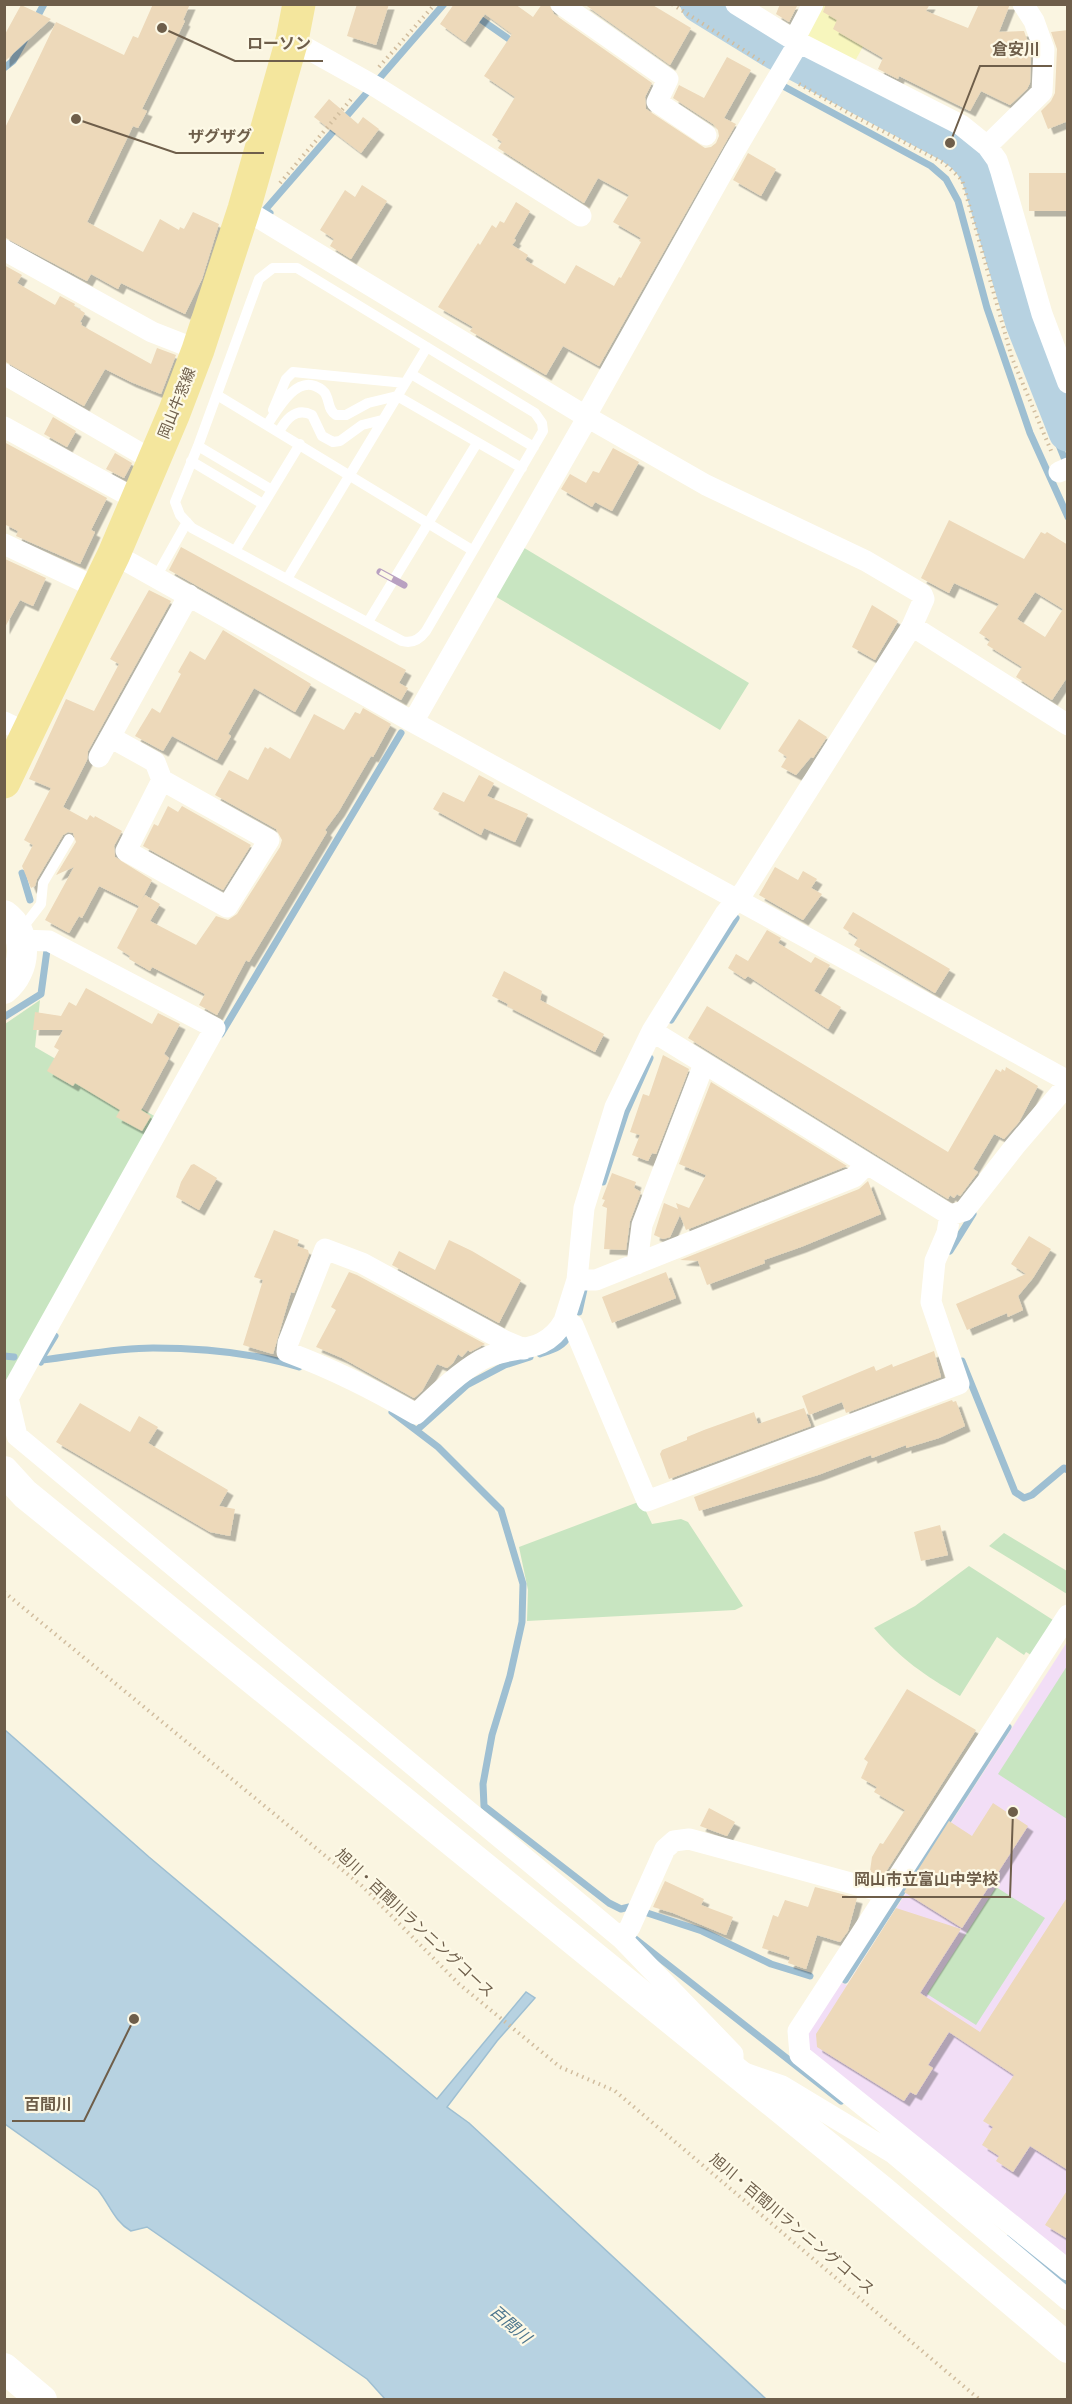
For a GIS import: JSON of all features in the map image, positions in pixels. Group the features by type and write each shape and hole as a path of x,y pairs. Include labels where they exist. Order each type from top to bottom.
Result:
{"main road":[{"name":"岡山牛窓線","path":"4,782 16,728 97,588 114,554 154,461 250,213 299,4"}],"street":[{"path":"561,4 668,79 657,102 706,135"},
{"path":"736,4 796,44 961,125 987,146 1002,172 1042,314 1068,384"},
{"path":"414,722 585,412 781,71 796,44 813,4"},
{"path":"987,146 1042,92 1044,49 1034,21 1025,5"},
{"path":"292,40 371,84 581,216"},
{"path":"250,213 706,485 866,561 922,594 924,599 912,626 744,891 736,899 651,1031 615,1107 585,1208 583,1280 557,1332 548,1341 524,1349 483,1359 448,1384 416,1414 367,1385 287,1352 288,1343 325,1249 362,1263 505,1341 524,1349"},
{"path":"4,250 152,332 198,350"},
{"path":"4,374 154,461"},
{"path":"4,427 137,500"},
{"path":"4,544 97,588"},
{"path":"114,554 1068,1083 964,1211 950,1215 651,1031"},
{"path":"99,756 189,595"},
{"path":"912,626 1068,725"},
{"path":"110,737 155,762 162,780 269,840 227,907 126,851 162,780"},
{"path":"4,989 20,967 15,929 49,941 215,1028 6,1397 17,1436 622,1939 733,2054 733,2069"},
{"path":"637,1264 642,1225 704,1064"},
{"path":"583,1280 596,1280 854,1177 867,1164"},
{"path":"564,1321 573,1325 647,1500 959,1384 931,1302 936,1261 947,1233 950,1215"},
{"path":"4,1471 10,1480 35,1502 733,2069 1068,2348"},
{"path":"1068,1615 798,2031 800,2055 1068,2301"},
{"path":"622,1939 665,1850 674,1841 690,1839 887,1893"},
{"path":"733,2069 782,2086 899,2145 1068,2270"},
{"path":"4,2368 42,2400"}],"lane":[{"path":"273,268 297,268 427,347 535,413 542,423 543,431 421,637 409,643 402,641 192,528 180,515 175,502 259,279 273,268"},
{"path":"286,579 347,475 427,347"},
{"path":"267,425 286,379 293,372 408,379 534,447"},
{"path":"267,425 288,396 305,385 322,389 326,394 330,409 336,415 346,415 368,403 397,396 522,468"},
{"path":"217,395 472,550"},
{"path":"279,432 286,421 296,413 302,412 312,415 322,436 333,442 340,441 362,425 382,420"},
{"path":"368,622 477,443"},
{"path":"235,551 300,444"},
{"path":"198,446 272,490"},
{"path":"191,461 263,504"},
{"path":"156,577 187,522"},
{"path":"15,929 41,904 44,883 69,839"}],"path":[{"path":"250,213 274,191 371,84 435,4"},
{"path":"672,4 854,116 944,163 962,180 1012,358 1064,469"},
{"name":"旭川・百間川ランニングコース","path":"4,1592 362,1886 459,1984 560,2067 615,2091 980,2400"}],"shaded area":[{"path":"521,546 749,683 720,730 493,595"},
{"path":"40,1000 35,1047 156,1117 5,1384 5,1024"},
{"path":"641,1501 652,1524 681,1519 688,1522 743,1606 735,1610 527,1621 528,1590 519,1547"},
{"path":"1004,1533 1067,1571 1067,1594 989,1546"},
{"path":"969,1566 1053,1620 1031,1655 1026,1652 1024,1655 997,1637 960,1696 914,1666 874,1628 915,1606"},
{"path":"1067,1642 1067,2261 809,2050 806,2035 840,1982 847,1985"},
{"path":"1067,1666 1067,1819 998,1774"},
{"path":"996,1887 1045,1918 976,2025 927,1994"}],"sand":[{"path":"818,5 886,5 855,61 801,33"}],"water":[{"path":"5,1730 149,1857 437,2099 526,1992 535,1998 497,2041 447,2107 469,2123 766,2399 385,2399 367,2379 147,2227 131,2231 125,2227 116,2218 98,2190 5,2124"}],"building":[{"path":"153,4 190,4 183,20 185,21 142,109 147,111 138,128 133,126 87,222 143,252 160,219 179,230 180,227 184,229 193,212 219,224 202,279 185,314 121,283 118,289 91,274 87,281 4,237 4,130 56,22 124,55 133,36 138,38"},
{"path":"357,4 389,4 376,45 347,36"},
{"path":"454,4 515,4 533,17 542,4 549,4 554,14 652,83 645,97 646,109 705,148 716,143 719,136 718,130 713,124 673,98 679,85 704,98 727,57 751,70 724,118 736,124 599,366 563,346 546,375 470,331 473,327 438,307 478,243 480,245 492,225 496,228 500,221 504,223 516,202 530,211 512,245 528,255 525,260 565,284 576,265 614,286 641,242 639,241 641,238 613,222 629,195 598,178 584,203 498,148 502,142 492,135 515,97 484,76 512,34 485,14 465,42 440,24"},
{"path":"584,4 651,4 691,28 670,65"},
{"path":"780,4 798,4 789,22 776,14"},
{"path":"826,4 930,4 926,11 968,28 979,4 1010,4 999,32 1024,31 1031,51 1030,83 1027,89 1010,105 981,91 970,111 899,76 898,79 878,69 883,58 833,29 837,20 823,12"},
{"path":"21,5 51,19 4,62 4,36"},
{"path":"1068,30 1068,121 1048,129 1041,111 1055,93 1057,49 1051,32"},
{"path":"329,99 358,124 363,117 379,129 361,153 314,117"},
{"path":"748,153 776,169 761,196 733,180"},
{"path":"1029,173 1068,173 1068,211 1029,211"},
{"path":"362,185 387,201 351,259 330,246 334,239 320,230 345,190 355,197"},
{"path":"4,265 22,275 17,283 55,305 60,296 75,304 74,306 85,313 80,322 81,325 151,364 157,348 176,355 161,394 105,369 84,406 4,361"},
{"path":"53,417 76,431 67,447 44,434"},
{"path":"4,442 107,498 91,530 95,532 80,564 16,536 18,531 4,524"},
{"path":"613,448 639,462 612,511 595,502 592,507 561,489 570,474 586,483 593,471 599,473"},
{"path":"115,453 132,463 124,478 106,469"},
{"path":"949,520 1024,559 1041,532 1045,534 1047,532 1068,545 1068,676 1052,700 1016,677 1022,667 987,645 990,640 979,633 999,604 954,583 949,593 921,578","holes":["1035,592 1063,609 1045,637 1017,619"]},
{"path":"181,547 406,670 399,683 408,688 401,700 169,570"},
{"path":"5,559 46,578 33,606 20,600 4,629"},
{"path":"149,590 171,601 88,751 87,760 63,807 87,820 90,815 94,818 95,816 122,831 114,846 115,857 152,880 141,901 145,895 160,904 150,921 196,945 216,916 228,920 237,914 280,847 282,840 276,829 215,795 229,770 248,780 265,747 268,749 270,747 290,759 314,714 344,730 355,712 360,714 363,708 391,724 373,757 371,756 339,811 325,830 327,832 249,962 246,960 217,1015 199,1005 205,994 152,967 150,971 129,959 130,956 117,948 139,906 99,886 82,918 79,916 69,933 45,920 74,867 56,875 76,842 73,833 68,832 63,835 35,886 31,888 22,866 33,845 24,840 51,788 29,779 66,699 94,711 119,664 110,659"},
{"path":"872,605 898,621 875,660 852,647"},
{"path":"223,630 311,684 295,712 254,688 228,734 231,736 217,760 172,736 163,751 135,736 152,708 160,713 181,674 178,672 190,651 205,660"},
{"path":"799,719 827,737 813,758 811,757 796,775 781,767 787,757 778,751"},
{"path":"479,775 494,783 487,796 528,814 515,842 484,828 481,835 433,809 443,792 464,802"},
{"path":"168,806 178,812 182,806 251,845 223,890 143,846 154,824 158,826"},
{"path":"775,867 798,880 803,871 817,879 811,888 822,894 803,920 759,895"},
{"path":"853,912 950,969 935,993 854,945 858,938 843,928"},
{"path":"767,930 781,938 778,943 811,963 815,957 830,965 814,991 841,1007 828,1029 748,976 745,979 728,968 736,954 748,961"},
{"path":"504,971 542,991 540,1000 604,1034 595,1052 492,996"},
{"path":"86,988 152,1024 158,1013 180,1024 164,1054 169,1058 141,1110 151,1116 142,1131 116,1117 120,1110 75,1083 73,1086 47,1071 59,1050 54,1047 63,1030 33,1030 35,1012 61,1016 69,1002 76,1006"},
{"path":"707,1006 948,1152 996,1069 1001,1072 1002,1069 1005,1071 1006,1067 1038,1086 1019,1122 1004,1139 994,1134 973,1169 978,1172 960,1196 957,1194 954,1198 950,1195 948,1199 688,1038"},
{"path":"663,1055 689,1069 656,1154 652,1153 648,1161 632,1155 640,1135 630,1132 643,1094 649,1096"},
{"path":"711,1082 847,1166 686,1230 680,1215 670,1237 663,1239 654,1235 664,1203 678,1209 676,1203 689,1208 706,1175 679,1164"},
{"path":"194,1164 217,1178 199,1210 176,1197 181,1182 191,1165"},
{"path":"612,1173 636,1182 634,1188 641,1192 630,1221 626,1250 604,1249 607,1208 602,1206 605,1200 602,1199"},
{"path":"868,1181 881,1214 764,1260 765,1263 707,1285 698,1261 680,1260 859,1189"},
{"path":"274,1230 299,1240 297,1246 308,1250 309,1254 294,1293 291,1292 273,1354 243,1345 263,1280 254,1277"},
{"path":"1029,1236 1051,1249 1033,1278 1018,1296 1023,1310 1008,1317 1007,1313 967,1330 956,1304 1026,1274 1011,1264"},
{"path":"449,1240 521,1280 499,1323 392,1265 399,1251 435,1270"},
{"path":"349,1272 485,1344 470,1352 468,1350 462,1357 458,1354 447,1368 437,1364 422,1391 414,1398 342,1358 316,1347 336,1310 331,1307"},
{"path":"666,1272 676,1298 612,1323 602,1297"},
{"path":"934,1351 941,1377 846,1413 842,1402 809,1415 802,1396 874,1366 876,1371 892,1364 893,1367"},
{"path":"952,1400 956,1401 965,1426 939,1438 906,1448 906,1445 872,1458 871,1455 818,1475 699,1511 694,1497"},
{"path":"80,1403 130,1432 139,1416 158,1427 148,1443 228,1490 219,1506 235,1509 230,1536 210,1532 56,1442"},
{"path":"804,1408 811,1426 669,1479 660,1454 662,1450 687,1440 687,1437 754,1412 758,1424"},
{"path":"940,1525 948,1555 921,1561 914,1532"},
{"path":"907,1689 976,1730 882,1878 870,1871 872,1857 905,1810 874,1792 877,1787 861,1778 868,1762 864,1759"},
{"path":"993,1803 1028,1826 962,1928 904,1892 949,1821 972,1836"},
{"path":"709,1808 735,1822 727,1836 700,1826"},
{"path":"665,1881 704,1899 701,1905 733,1917 726,1935 653,1907"},
{"path":"815,1887 857,1898 848,1931 840,1942 817,1935 806,1969 788,1963 790,1957 762,1948 773,1915 778,1917 785,1900 808,1907"},
{"path":"1068,1896 1068,2170 1030,2146 1013,2172 996,2161 999,2156 982,2145 993,2127 983,2121 1014,2075 949,2032 928,2065 933,2068 916,2095 910,2092 904,2101 817,2047 816,2034 896,1908 961,1929 920,1993 980,2032"},
{"path":"1068,2189 1068,2239 1045,2225"}],"waterway":[{"path":"35,21 44,4"},
{"path":"270,213 265,210 444,4"},
{"path":"682,4 803,79 940,149 961,166 975,190 1022,353 1067,465"},
{"path":"700,4 775,50 950,143 974,164 981,177 1025,323 1068,432"},
{"path":"473,14 516,44"},
{"path":"4,68 13,61 24,41"},
{"path":"783,86 931,166 946,179 958,201 987,308 1030,433 1068,517"},
{"path":"221,1034 401,733"},
{"path":"22,873 30,900"},
{"path":"671,1020 736,918"},
{"path":"4,1017 41,994 47,950"},
{"path":"603,1182 626,1112 650,1058"},
{"path":"950,1251 973,1214"},
{"path":"579,1312 585,1285"},
{"path":"540,1354 561,1345 569,1335"},
{"path":"41,1359 55,1336"},
{"path":"41,1362 42,1360 111,1351 171,1348 245,1354 299,1367"},
{"path":"4,1356 14,1357"},
{"path":"417,1430 467,1385 505,1365 530,1357"},
{"path":"962,1361 1015,1492 1024,1498 1032,1495 1064,1468 1068,1470"},
{"path":"392,1412 438,1447 501,1510 523,1584 522,1622 510,1676 492,1735 483,1784 484,1806 609,1903 621,1909 629,1907 702,1931 771,1964 810,1976"},
{"path":"845,1980 1008,1727"},
{"path":"634,1938 841,2101"},
{"path":"1010,2237 1068,2285"}],"railway":[{"path":"380,572 404,585"}],"place":[{"name":"ローソン","path":"162,28"},
{"name":"ザグザグ","path":"76,119"},
{"name":"倉安川","path":"950,143"},
{"name":"岡山市立富山中学校","path":"1013,1812"},
{"name":"百間川","path":"134,2019"}]}
